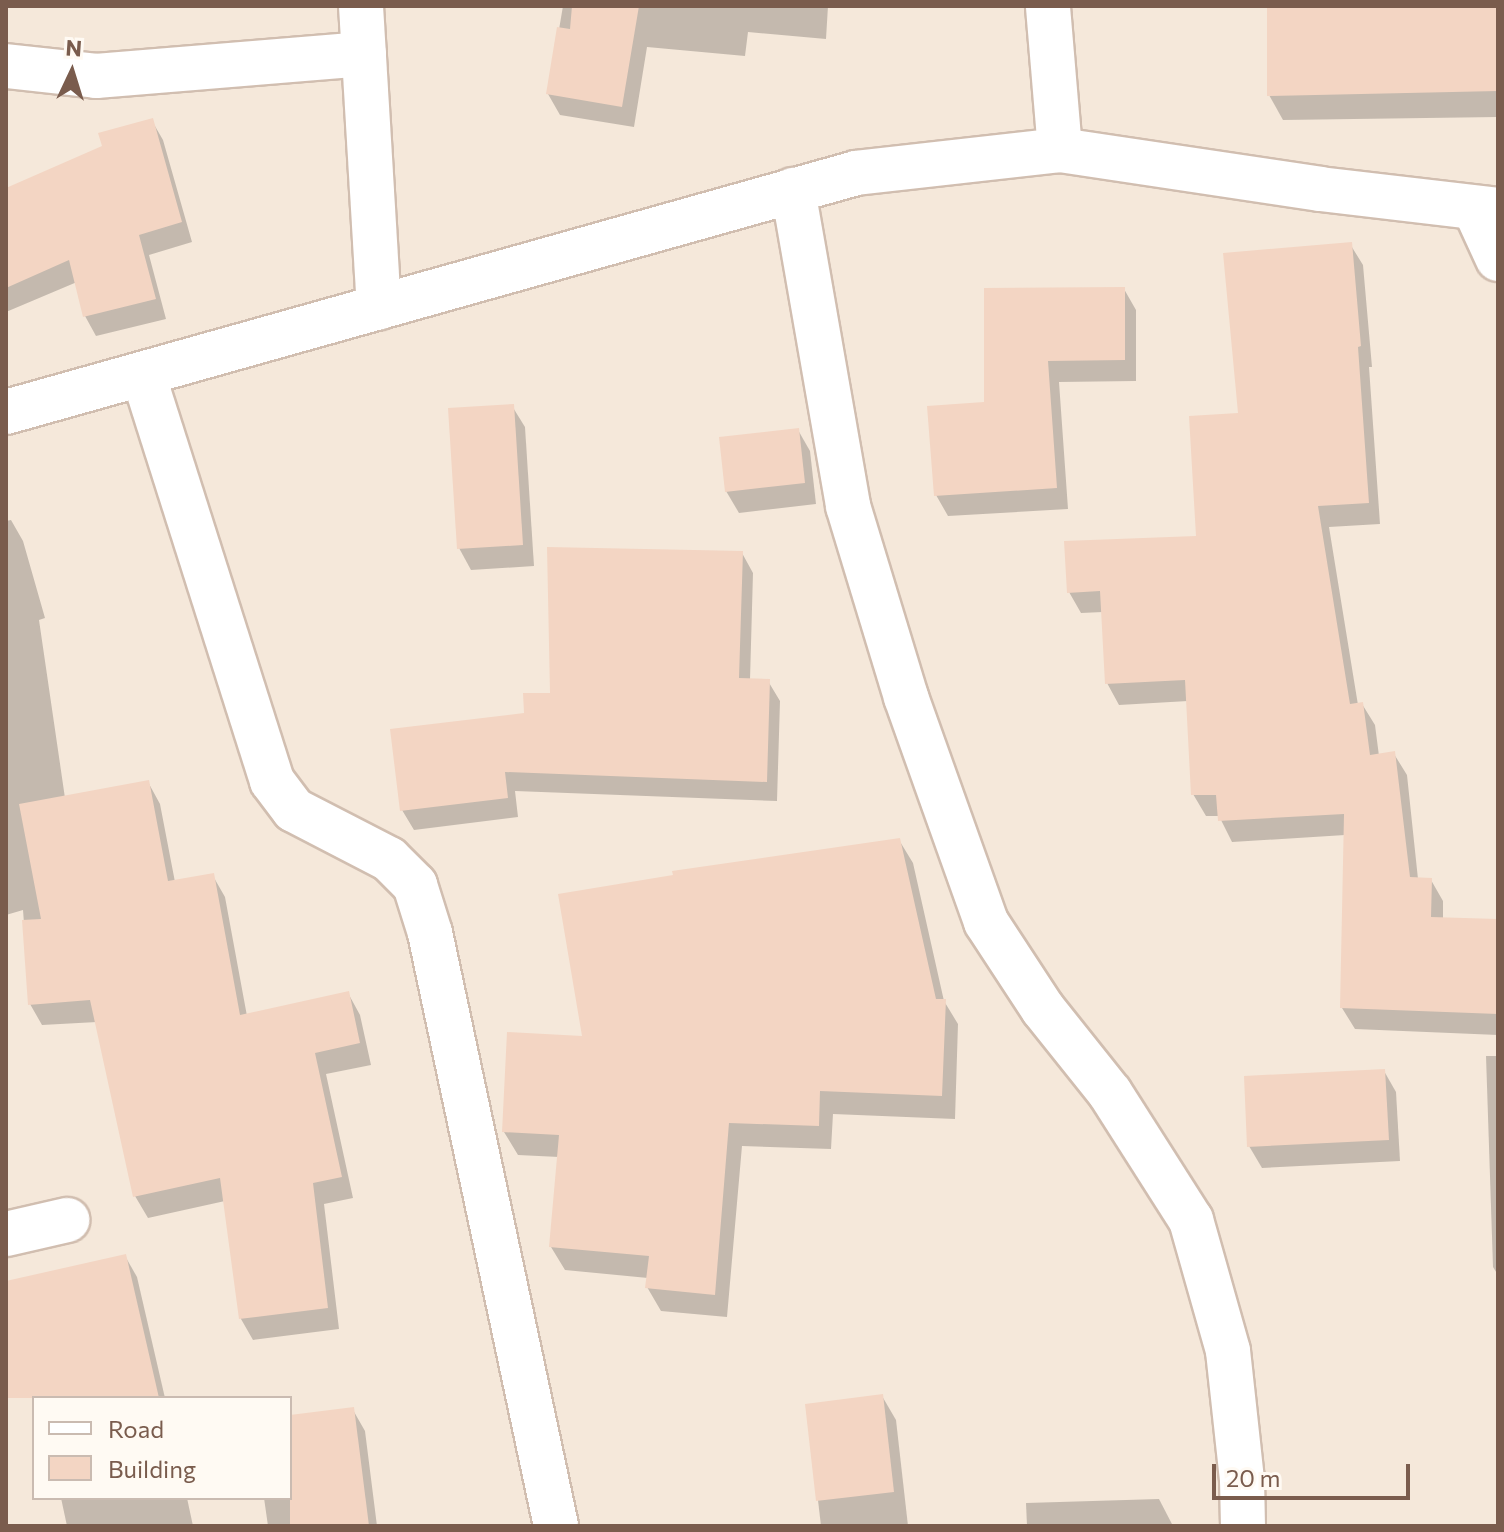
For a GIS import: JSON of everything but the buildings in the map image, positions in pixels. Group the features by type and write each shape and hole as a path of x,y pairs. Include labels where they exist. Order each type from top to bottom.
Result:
{"street":[{"path":"361,6 379,307"},
{"path":"1048,6 1060,150"},
{"path":"6,66 96,76 364,54"},
{"path":"6,412 856,173 1060,150 1487,209 1498,259"},
{"path":"793,190 848,506 906,697 986,922 1043,1009 1110,1093 1191,1220 1228,1351 1242,1479 1243,1526"},
{"path":"143,374 272,781 294,810 389,859 415,885 430,933 556,1526"},
{"path":"6,1234 67,1220"}],"shaded area":[{"path":"6,6 1498,6 1498,1526 6,1526"}]}
